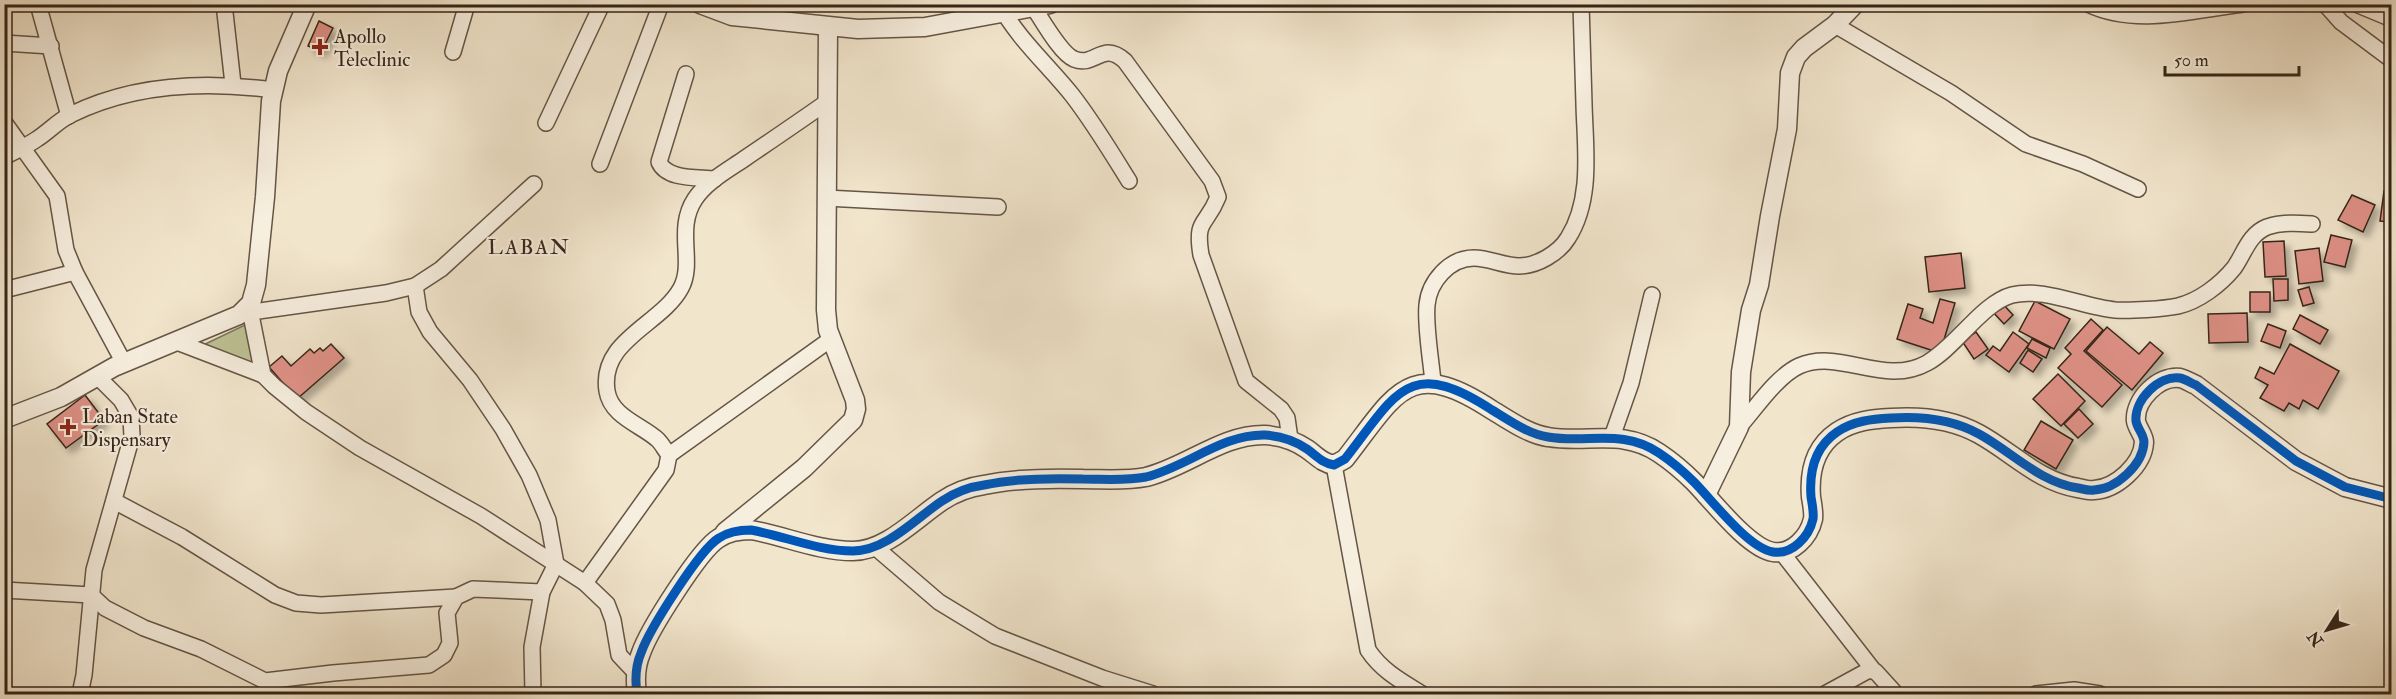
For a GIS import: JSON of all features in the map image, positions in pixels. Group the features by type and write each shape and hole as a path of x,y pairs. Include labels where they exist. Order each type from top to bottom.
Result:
{"street":[{"path":"38,4 69,116"},
{"path":"224,4 233,84"},
{"path":"263,375 251,309 256,285 265,197 271,101 278,71 307,4"},
{"path":"453,52 467,4"},
{"path":"546,123 602,4"},
{"path":"600,164 661,4"},
{"path":"700,4 732,16 828,27 900,28 1002,9 1042,6 1065,53 1073,59 1082,61 1108,52 1117,54 1212,181 1218,197 1201,224 1198,234 1201,255 1246,381 1281,410 1287,418 1290,439"},
{"path":"1433,382 1427,306 1431,286 1443,272 1458,261 1474,258 1519,266 1534,263 1551,255 1568,239 1578,218 1586,174 1581,4"},
{"path":"1739,427 1741,372 1751,310 1759,285 1786,129 1791,73 1796,57 1804,48 1835,26 1855,4"},
{"path":"2088,4 2097,9 2129,16 2167,14 2243,4"},
{"path":"2325,4 2342,22 2391,60"},
{"path":"2356,4 2391,19"},
{"path":"1002,9 1032,51 1072,95 1129,181"},
{"path":"1835,26 1952,93 2026,144 2083,164 2138,189"},
{"path":"637,694 636,674 641,652 659,618 704,553 842,432 852,420 856,409 851,388 831,339 826,310 828,27"},
{"path":"4,43 51,46"},
{"path":"686,74 658,162 662,170 671,174 716,179"},
{"path":"4,157 22,148 69,116 114,98 169,87 233,84 273,90"},
{"path":"669,455 658,441 618,412 607,393 606,371 620,348 670,302 681,288 687,272 684,245 686,219 695,199 716,179 827,102"},
{"path":"4,122 57,196 66,250 75,272 124,363"},
{"path":"4,419 61,397 124,363 226,322 251,309 386,293 415,286 441,269 534,184"},
{"path":"826,198 998,207"},
{"path":"1706,495 1739,427 1783,377 1799,366 1820,361 1878,371 1906,370 1927,363 1945,350 1992,306 2011,295 2033,293 2115,310 2178,306 2196,299 2216,286 2234,268 2253,237 2265,228 2280,223 2312,224"},
{"path":"4,290 75,272"},
{"path":"415,286 419,312 430,332 470,380 503,429 529,475 548,520 556,564 542,592 532,647 533,694"},
{"path":"1612,437 1631,383 1652,295"},
{"path":"585,583 666,470 669,455 831,339"},
{"path":"177,342 263,375 306,412 351,442 481,516 585,583 607,604 614,620 619,655 636,674"},
{"path":"80,694 84,675 94,570 132,436 131,417 121,400 98,377"},
{"path":"719,538 742,530 751,530 835,550 854,551 876,548 943,500 980,485 1010,480 1124,480 1148,476 1196,458 1226,442 1246,436 1267,435 1290,439 1321,461 1334,465 1346,459 1393,398 1413,386 1433,382 1458,391 1532,433 1548,437 1612,437 1635,441 1657,452 1681,470 1749,539 1768,552 1783,554 1804,537 1813,519 1810,485 1814,462 1818,451 1839,430 1866,420 1878,419 1912,417 1956,423 1980,434 2038,474 2073,488 2095,490 2115,484 2130,471 2139,458 2144,441 2136,420 2139,403 2163,381 2179,377 2196,385 2296,461 2344,487 2391,499"},
{"path":"1334,465 1368,650 1389,674 1422,694"},
{"path":"114,501 182,537 275,596 296,603 321,605 456,597 473,589 542,592"},
{"path":"876,548 939,602 995,636 1148,694"},
{"path":"1783,554 1874,671 1896,694"},
{"path":"4,590 91,595 105,608 144,628 201,649 265,681 278,694"},
{"path":"265,681 429,665 444,655 450,643 447,613 456,597"},
{"path":"1825,694 1869,670 1874,671"},
{"path":"2036,694 2074,690 2100,694"}],"green space":[{"path":"249,323 255,369 199,347"}],"building":[{"path":"319,21 333,28 321,52 308,46"},
{"path":"2384,191 2392,192 2392,222 2380,221"},
{"path":"2352,195 2375,205 2363,232 2338,220"},
{"path":"2331,235 2352,240 2345,267 2324,262"},
{"path":"2284,241 2286,276 2265,277 2263,242"},
{"path":"2319,248 2323,281 2299,284 2295,251"},
{"path":"1961,253 1965,288 1929,292 1925,257"},
{"path":"2273,279 2288,279 2288,300 2274,301"},
{"path":"2309,287 2314,303 2303,306 2298,290"},
{"path":"2250,292 2270,292 2270,312 2250,312"},
{"path":"1940,299 1955,303 1940,353 1897,339 1908,304 1923,309 1920,318 1933,323"},
{"path":"2035,301 2070,319 2054,349 2019,331"},
{"path":"2001,302 2013,315 2004,324 1992,311"},
{"path":"2247,313 2248,342 2209,343 2208,314"},
{"path":"2300,315 2328,330 2320,344 2293,329"},
{"path":"2091,319 2103,330 2084,351 2122,385 2102,407 2058,368 2071,354 2065,348"},
{"path":"2268,324 2286,331 2280,348 2261,341"},
{"path":"2107,327 2139,354 2150,342 2163,353 2132,390 2086,351"},
{"path":"1976,332 1988,349 1974,359 1962,341"},
{"path":"2013,332 2029,344 2009,372 1986,355 1993,346 2000,351"},
{"path":"2032,339 2050,348 2046,358 2027,348"},
{"path":"331,344 344,358 297,399 269,367 282,356 291,366 310,349 314,353 320,348 323,351"},
{"path":"2290,344 2339,371 2318,409 2303,400 2299,409 2289,403 2284,411 2260,398 2268,385 2255,378 2260,367 2274,374"},
{"path":"2028,350 2042,359 2033,372 2020,363"},
{"path":"2058,374 2085,401 2061,426 2033,399"},
{"path":"85,395 104,420 66,448 47,424"},
{"path":"2079,409 2093,424 2078,438 2064,424"},
{"path":"2041,421 2073,440 2056,469 2024,450"}],"cycle path":[{"path":"637,694 638,663 654,627 700,557 726,534 751,530 827,549 865,550 889,540 942,501 967,489 1021,480 1146,477 1176,466 1219,445 1249,436 1265,435 1287,439 1302,446 1323,461 1334,465 1345,459 1392,400 1406,390 1422,384 1441,385 1464,394 1533,433 1562,439 1618,439 1645,445 1686,474 1742,533 1763,549 1773,552 1793,548 1808,532 1813,519 1811,478 1815,460 1829,438 1850,425 1870,420 1902,417 1947,422 1979,434 2051,480 2086,490 2102,489 2119,480 2134,467 2144,442 2136,421 2139,405 2156,385 2172,378 2182,379 2196,385 2296,461 2345,487 2392,499"}],"place":[{"name":"Apollo Teleclinic","path":"320,47"},
{"name":"Laban State Dispensary","path":"68,427"}],"district":[{"name":"LABAN","path":"529,247"}]}
